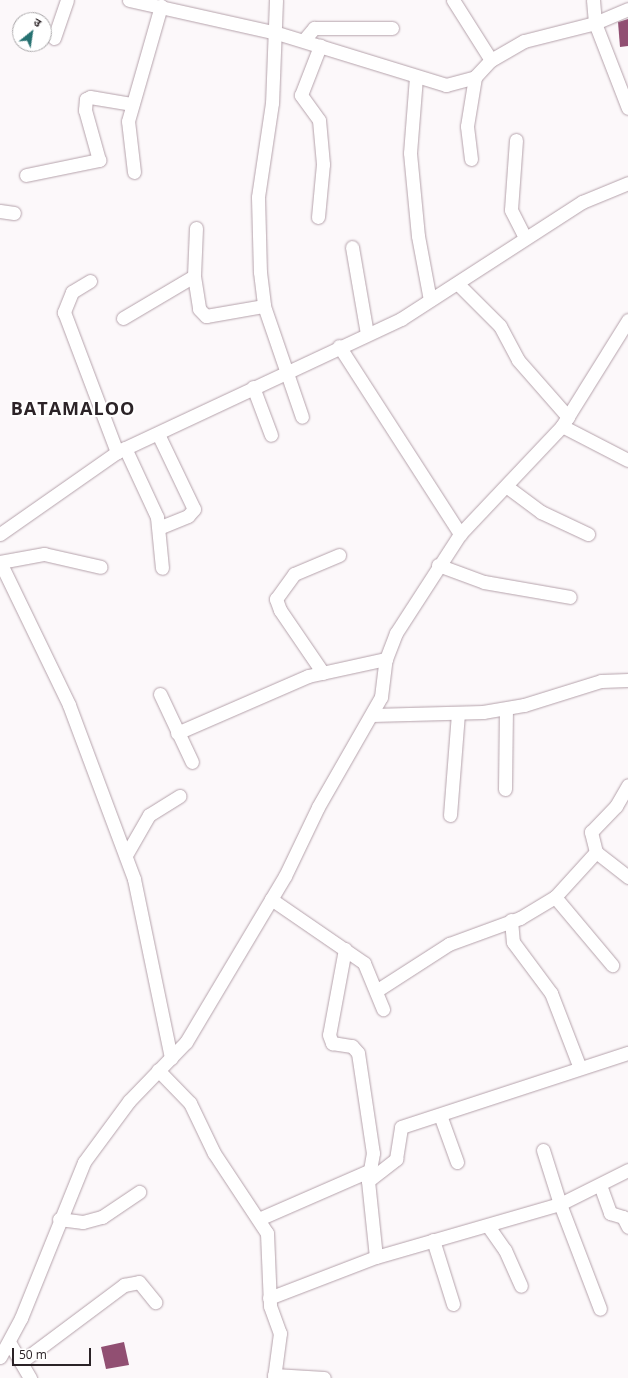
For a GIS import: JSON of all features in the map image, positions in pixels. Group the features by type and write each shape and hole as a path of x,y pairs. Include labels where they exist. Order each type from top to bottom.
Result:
{"street":[{"path":"54,38 67,0"},
{"path":"129,0 161,6 184,6 304,40 416,77 446,85 475,77 491,60 543,34 596,23 628,9"},
{"path":"276,0 277,33 258,197 264,306 302,418"},
{"path":"454,0 491,60"},
{"path":"593,0 596,23 628,108"},
{"path":"134,172 127,128 132,104 161,6"},
{"path":"304,40 314,28 392,28"},
{"path":"318,217 323,164 320,120 301,95 320,46"},
{"path":"416,77 410,153 418,236 430,300"},
{"path":"471,159 466,126 475,77"},
{"path":"26,175 99,160 85,110 86,99 90,97 132,104"},
{"path":"516,140 511,210 525,238"},
{"path":"0,534 121,450 158,434 338,346 401,319 458,284 525,238 582,202 628,183"},
{"path":"0,211 14,213"},
{"path":"196,228 194,276 199,309 206,316 264,306"},
{"path":"352,247 368,334"},
{"path":"124,318 194,276"},
{"path":"90,281 72,292 64,312 121,450 159,528 162,568"},
{"path":"458,284 500,326 518,360 565,422 628,460"},
{"path":"0,1357 9,1342 84,1162 129,1101 171,1058 194,1029 272,899 318,807 381,697 386,659 396,633 438,565 460,534 565,422 628,320"},
{"path":"338,346 460,534"},
{"path":"253,388 271,435"},
{"path":"158,434 194,509 188,516 159,528"},
{"path":"506,486 541,512 588,534"},
{"path":"101,567 44,554 0,562 69,705 126,855 143,914 171,1058"},
{"path":"323,673 280,610 276,599 294,574 339,555"},
{"path":"438,565 484,582 570,597"},
{"path":"177,733 290,683 323,673 386,659"},
{"path":"372,715 458,714 506,709 601,681 628,680"},
{"path":"160,694 177,733 192,762"},
{"path":"505,789 506,709"},
{"path":"450,815 458,714"},
{"path":"628,785 616,806 591,832 596,852 628,877"},
{"path":"126,855 149,815 179,796"},
{"path":"376,991 449,944 534,912 555,897 596,852"},
{"path":"555,897 612,965"},
{"path":"272,899 345,949 368,968 383,1009"},
{"path":"511,920 513,942 551,993 580,1068"},
{"path":"345,949 329,1035 332,1043 352,1046 358,1053 373,1153 369,1176 376,1258"},
{"path":"261,1218 369,1176 396,1159 401,1127 628,1053"},
{"path":"158,1070 190,1103 214,1152 261,1218 270,1251 269,1298 280,1333 274,1377 324,1378"},
{"path":"440,1115 457,1162"},
{"path":"543,1150 560,1204 600,1309"},
{"path":"269,1298 376,1258 433,1240 488,1226 560,1204 628,1170"},
{"path":"600,1185 610,1213 623,1217 628,1227"},
{"path":"59,1219 83,1222 102,1218 139,1192"},
{"path":"488,1226 505,1250 521,1286"},
{"path":"433,1240 452,1304"},
{"path":"21,1362 124,1285 139,1282 155,1302"},
{"path":"9,1342 30,1378"}],"building":[{"path":"628,19 628,46 620,47 618,22"},
{"path":"124,1342 129,1365 106,1369 101,1347"}],"district":[{"name":"BATAMALOO","path":"73,408"}]}
